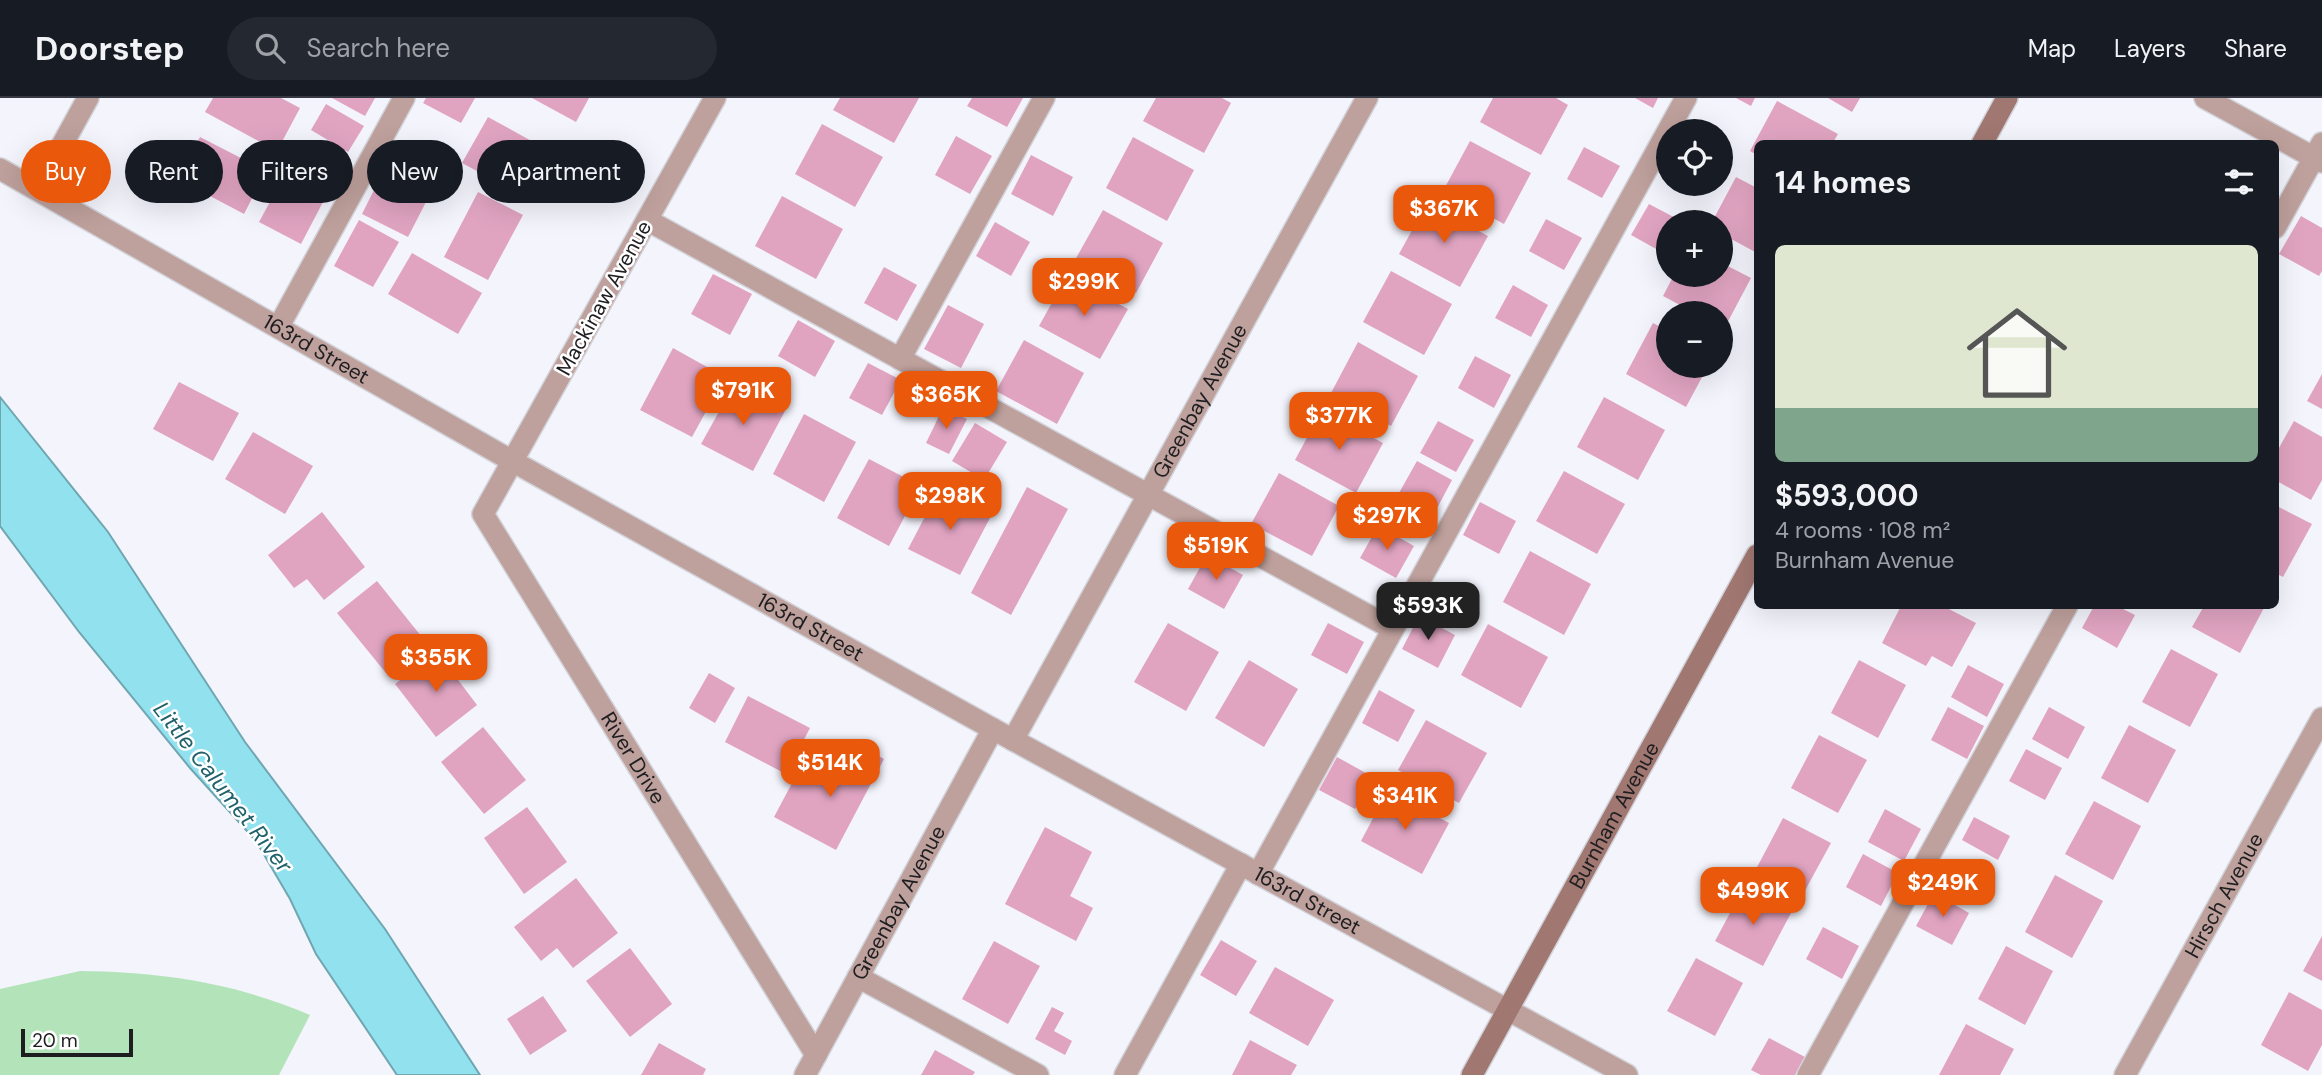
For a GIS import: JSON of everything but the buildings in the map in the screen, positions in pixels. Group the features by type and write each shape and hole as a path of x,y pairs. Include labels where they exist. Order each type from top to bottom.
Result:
{"main road":[{"path":"1984,140 2007,98"},
{"name":"Burnham Avenue","path":"1472,1075 1754,560"}],"street":[{"path":"65,140 88,98"},
{"path":"279,326 404,98"},
{"name":"Mackinaw Avenue","path":"514,462 715,98"},
{"path":"900,359 1044,98"},
{"name":"Greenbay Avenue","path":"1013,740 1367,98"},
{"path":"1125,1075 1393,629 1686,98"},
{"path":"2205,98 2319,154 2279,221"},
{"name":"163rd Street","path":"0,169 21,180"},
{"name":"163rd Street","path":"63,203 514,462 993,729 1628,1075"},
{"path":"647,220 1393,629"},
{"name":"River Drive","path":"514,462 483,514 816,1055"},
{"path":"1808,1075 2065,609"},
{"name":"Hirsch Avenue","path":"2126,1075 2322,718"},
{"name":"Greenbay Avenue","path":"805,1075 993,729"},
{"path":"858,977 1038,1075"}],"green space":[{"path":"80,971 198,981 254,995 310,1015 279,1075 0,1075 0,989"}],"water":[{"name":"Little Calumet River","path":"0,397 108,532 245,742 385,929 480,1075 397,1075 316,954 290,899 256,841 190,768 79,632 0,526"}]}
